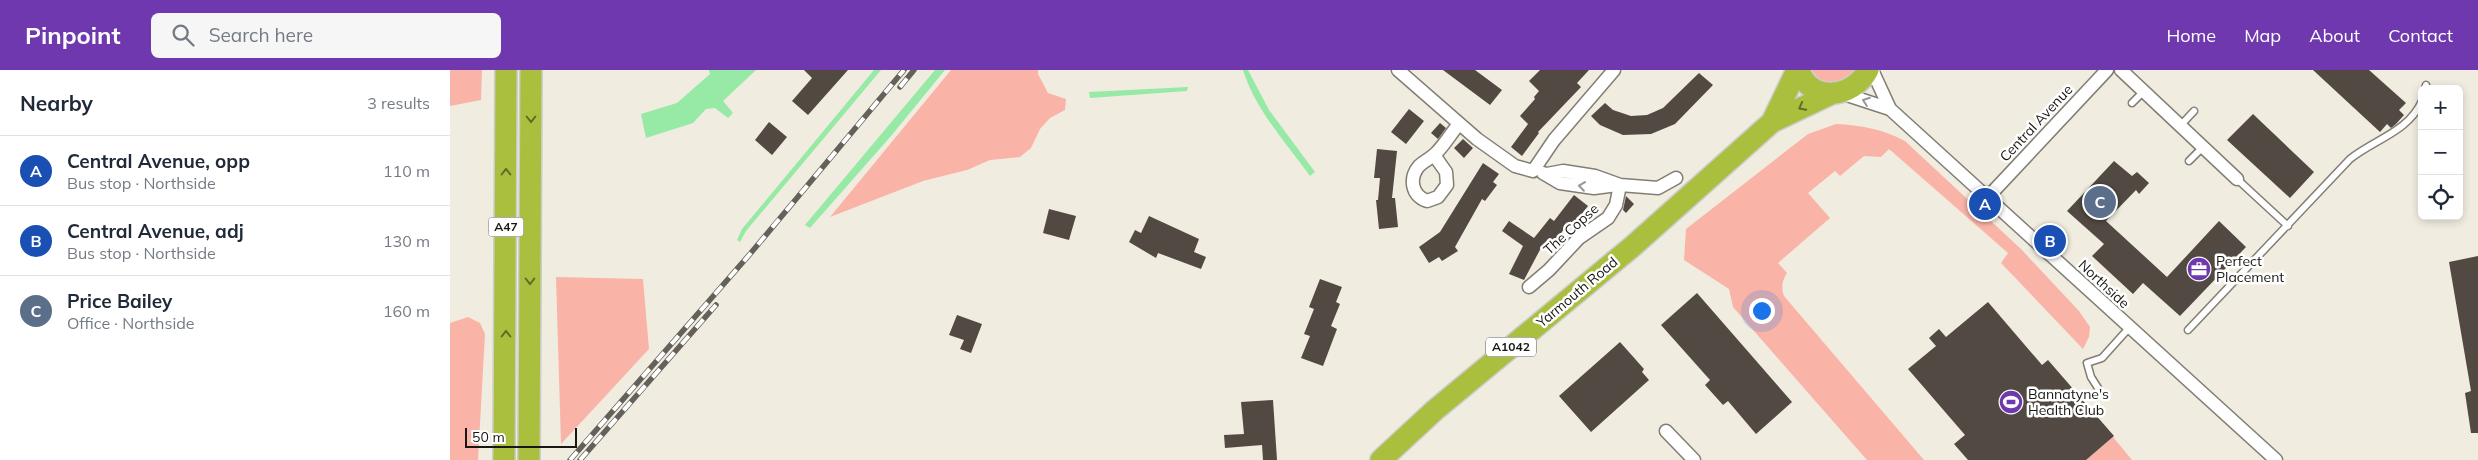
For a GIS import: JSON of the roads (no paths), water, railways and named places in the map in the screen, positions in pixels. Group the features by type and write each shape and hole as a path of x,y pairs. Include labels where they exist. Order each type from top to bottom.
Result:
{"highway":[{"name":"A47","path":"504,460 506,383 506,70"},
{"name":"A47","path":"530,460 532,70"},
{"name":"Yarmouth Road","path":"1772,122 1798,70 1811,86 1820,91 1837,93"},
{"name":"Yarmouth Road","path":"1381,460 1435,410 1633,246 1772,122 1856,86 1868,70"}],"street":[{"path":"1398,70 1476,139 1515,166 1547,174 1560,183 1594,188 1620,185 1658,188 1676,178"},
{"path":"1533,171 1554,140 1614,70"},
{"name":"Northside","path":"1872,70 1890,109 2276,460"},
{"name":"Central Avenue","path":"1988,197 2107,70"},
{"path":"2121,70 2237,179"},
{"name":"Northside","path":"1837,93 1890,109"},
{"path":"1434,155 1459,124"},
{"name":"The Copse","path":"1529,287 1549,270 1579,238 1608,218 1616,206 1620,185"},
{"path":"1666,432 1694,460"}],"lane":[{"path":"2132,103 2143,92"},
{"path":"2188,330 2350,159 2364,148 2396,132 2418,110"},
{"path":"2181,126 2194,111"},
{"path":"2189,161 2203,147"},
{"path":"2237,179 2288,226"},
{"path":"2098,388 2091,377 2087,363 2102,358 2129,328"}],"railway":[{"path":"570,460 750,254 904,70"},
{"path":"900,87 914,70"},
{"path":"580,460 716,305"}],"place":[{"name":"Price Bailey","path":"2100,202"},
{"name":"Central Avenue, opp","path":"1985,204"},
{"name":"Central Avenue, adj","path":"2050,241"},
{"name":"Perfect Placement","path":"2199,269"},
{"name":"Bannatyne's Health Club","path":"2011,402"}]}
